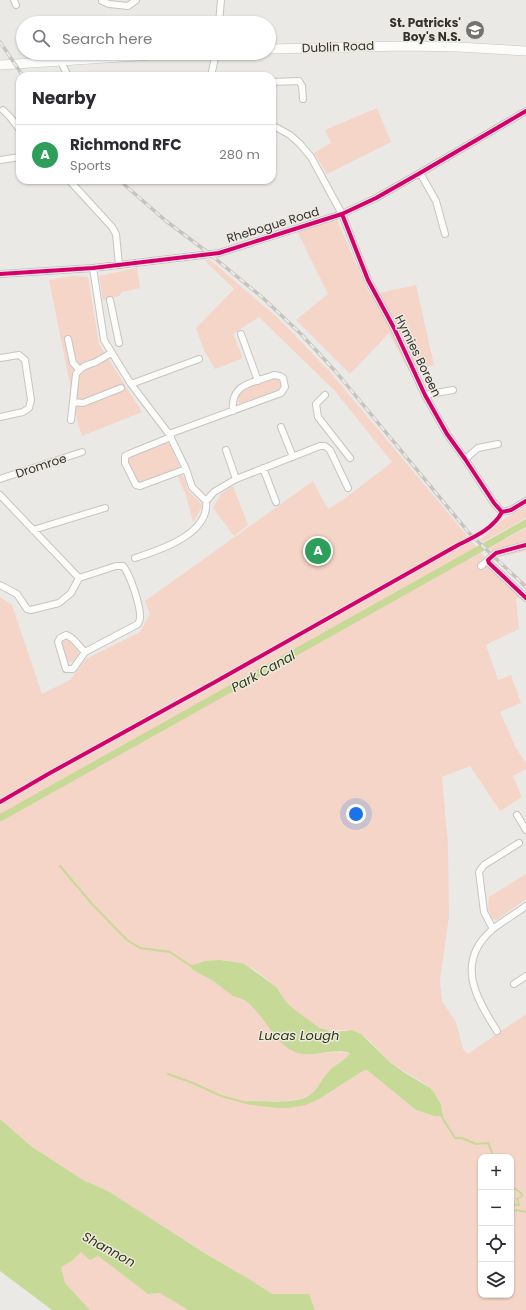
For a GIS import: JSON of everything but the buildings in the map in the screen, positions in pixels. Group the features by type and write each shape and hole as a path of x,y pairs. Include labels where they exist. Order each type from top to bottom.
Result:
{"main road":[{"name":"Dublin Road","path":"276,49 404,46 458,47 526,51"},
{"path":"0,65 88,60"}],"street":[{"path":"100,2 128,6 136,0"},
{"path":"220,16 221,0"},
{"path":"212,72 214,60"},
{"path":"61,62 66,72"},
{"path":"276,82 298,81 302,86 303,99"},
{"path":"3,110 16,125"},
{"name":"Rhebogue Road","path":"0,274 93,268 219,253 342,214 376,198 526,111"},
{"name":"Hymies Boreen","path":"276,127 290,135 311,157 342,214 368,280 394,328 425,396 447,434 498,509 502,512 511,510 526,502"},
{"path":"0,160 16,158"},
{"path":"420,173 436,201 445,234"},
{"path":"73,184 112,227 116,234 119,265"},
{"path":"93,268 104,340 131,384 170,436 186,469 192,488 206,501 207,506 200,522 190,532 162,549 135,558"},
{"path":"110,300 120,343"},
{"path":"102,325 115,322"},
{"path":"241,334 258,381"},
{"path":"68,339 73,363 79,369"},
{"path":"71,420 76,374 79,369 98,361 111,353"},
{"path":"0,358 19,354 25,360 31,400 30,408 22,412 0,417"},
{"path":"131,384 199,359"},
{"path":"186,469 140,486 136,486 125,463 125,456 170,436 281,393 285,387 283,378 274,375 239,387 232,404 233,411"},
{"path":"73,402 83,403 121,388"},
{"path":"425,396 452,390"},
{"path":"325,395 316,404 318,417 350,458"},
{"path":"281,427 293,457"},
{"path":"330,450 338,443"},
{"path":"465,459 478,448 498,444"},
{"path":"206,501 214,492 236,479 320,446 325,446 330,450 348,488"},
{"path":"226,450 236,479"},
{"name":"Dromroe","path":"0,479 82,452"},
{"path":"263,468 276,502"},
{"path":"0,495 79,578"},
{"path":"33,530 105,508"},
{"path":"481,566 496,553 526,545"},
{"path":"488,560 489,563 526,598"},
{"path":"0,585 17,594 27,609 31,610 59,603 72,593 79,578 116,566 123,566 128,572 139,607 140,618 138,624 85,652 73,668 66,669 58,642 60,638 66,635 72,636 78,646 85,652"},
{"path":"517,815 526,830"},
{"path":"493,929 484,912 479,872 484,865 519,843"},
{"path":"497,1031 479,1002 474,989 472,959 479,944 493,929 526,906"},
{"path":"514,984 526,976"}],"shaded area":[{"path":"377,108 391,142 327,174 314,153 331,143 325,130"},
{"path":"337,220 370,295 416,285 434,365 409,371 389,333 350,374 296,320 328,294 297,231"},
{"path":"209,259 279,319 330,372 484,556 484,562 523,599 516,598 519,629 486,645 498,680 511,675 521,703 500,712 516,748 526,763 526,769 513,776 522,797 500,811 470,766 442,777 448,845 449,916 440,980 442,1001 456,1022 463,1049 468,1054 526,1014 526,1310 315,1310 309,1294 272,1294 206,1254 108,1191 85,1181 32,1147 0,1119 0,597 12,605 42,694 70,680 86,659 140,632 150,614 145,601 313,481 328,509 344,499 392,462 335,391 259,317 233,334 243,358 215,369 204,350 196,328 234,289 205,261","holes":["220,960 234,961 246,965 264,977 278,990 285,1001 308,1020 327,1030 352,1030 367,1038 393,1064 434,1092 441,1105 443,1112 442,1120 440,1116 434,1116 416,1110 367,1070 363,1071 319,1099 277,1108 263,1106 249,1101 282,1101 307,1097 315,1090 333,1067 346,1058 350,1053 337,1052 301,1054 277,1039 262,1016 247,1002 236,997 192,969 190,966"]},
{"path":"137,268 140,288 122,292 119,296 103,300 99,276"},
{"path":"73,276 88,277 99,344 142,412 82,436 78,424 49,280"},
{"path":"275,378 281,380 282,388 241,404 237,401 241,390"},
{"path":"166,443 170,444 179,465 178,468 142,483 137,482 128,461 128,457"},
{"path":"181,475 185,480 188,490 202,506 193,522 186,495 178,477"},
{"path":"233,486 248,525 234,536 213,508 221,494"},
{"path":"526,507 526,518 483,542 480,540 502,520"},
{"path":"526,528 526,551 499,557 489,548"},
{"path":"70,639 79,654 74,661 71,662 66,661 62,643 63,640"},
{"path":"526,874 526,899 497,920 492,919 488,909 489,897"},
{"path":"81,1252 98,1256 148,1294 160,1293 188,1310 90,1310 65,1283 60,1266 73,1260"}],"water":[{"name":"Lucas Lough","path":"220,960 242,963 249,967 277,988 286,1002 296,1011 320,1028 334,1032 353,1030 361,1034 391,1063 434,1092 441,1104 444,1121 440,1116 434,1116 416,1110 367,1070 363,1071 319,1099 306,1105 277,1108 245,1104 249,1101 282,1102 307,1097 314,1091 331,1069 346,1058 350,1053 337,1051 302,1054 287,1048 275,1036 254,1008 247,1002 233,996 213,981 192,969 190,966 205,961"},
{"name":"Shannon","path":"0,1119 32,1147 85,1181 108,1191 206,1254 272,1294 309,1294 315,1310 188,1310 160,1293 148,1294 98,1256 90,1260 81,1252 73,1260 61,1267 65,1283 90,1310 52,1310 0,1271"}],"waterway":[{"name":"Park Canal","path":"0,818 526,523"},
{"path":"60,866 92,904 127,940 140,948 170,952 191,966"},
{"path":"168,1074 193,1083 221,1096 247,1103"},
{"path":"443,1119 455,1138 462,1138 476,1144 488,1143 493,1154"},
{"path":"514,1188 521,1193 522,1196 517,1199 519,1205 514,1204"},
{"path":"514,1211 526,1212"}],"railway":[{"path":"0,42 20,72"},
{"path":"124,184 166,221 206,251 263,298 301,334 336,372 470,534 526,587"}],"cycle path":[{"path":"0,274 93,268 219,253 342,214 376,198 526,111"},
{"path":"342,214 368,280 394,328 425,395 447,434 494,503 502,512"},
{"path":"0,802 458,545 477,536 494,523 502,512 511,510 526,501"},
{"path":"526,545 496,553 488,560 489,563 526,598"}],"place":[{"name":"St. Patricks' Boy's N.S.","path":"475,30"},
{"name":"Richmond RFC","path":"318,551"}]}
